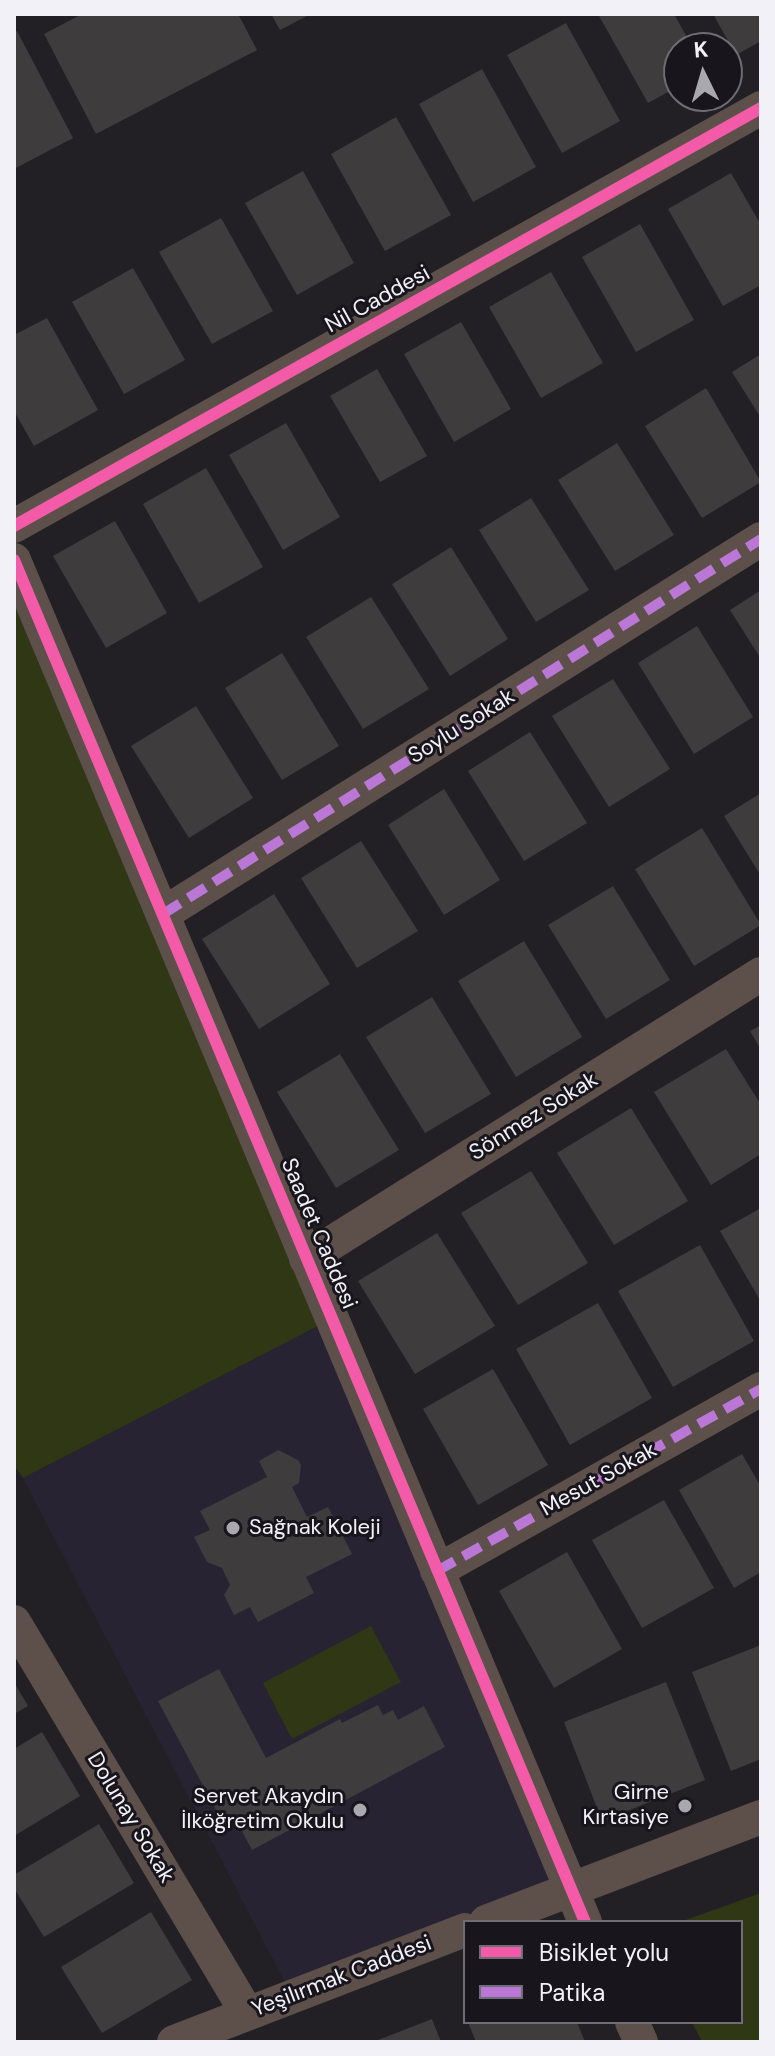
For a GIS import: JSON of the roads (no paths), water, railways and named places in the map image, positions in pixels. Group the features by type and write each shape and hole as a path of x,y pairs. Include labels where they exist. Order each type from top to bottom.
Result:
{"street":[{"name":"Nil Caddesi","path":"14,526 761,108"},
{"name":"Soylu Sokak","path":"163,914 761,539"},
{"name":"Saadet Caddesi","path":"14,560 584,1920"},
{"name":"Sönmez Sokak","path":"306,1259 761,974"},
{"name":"Mesut Sokak","path":"437,1571 761,1389"},
{"name":"Dolunay Sokak","path":"14,1622 247,2013"},
{"path":"491,1920 761,1817"},
{"name":"Yeşilırmak Caddesi","path":"174,2042 463,1931"}],"place":[{"name":"Sağnak Koleji","path":"233,1528"},
{"name":"Girne Kırtasiye","path":"685,1806"},
{"name":"Servet Akaydın İlköğretim Okulu","path":"360,1810"}]}
